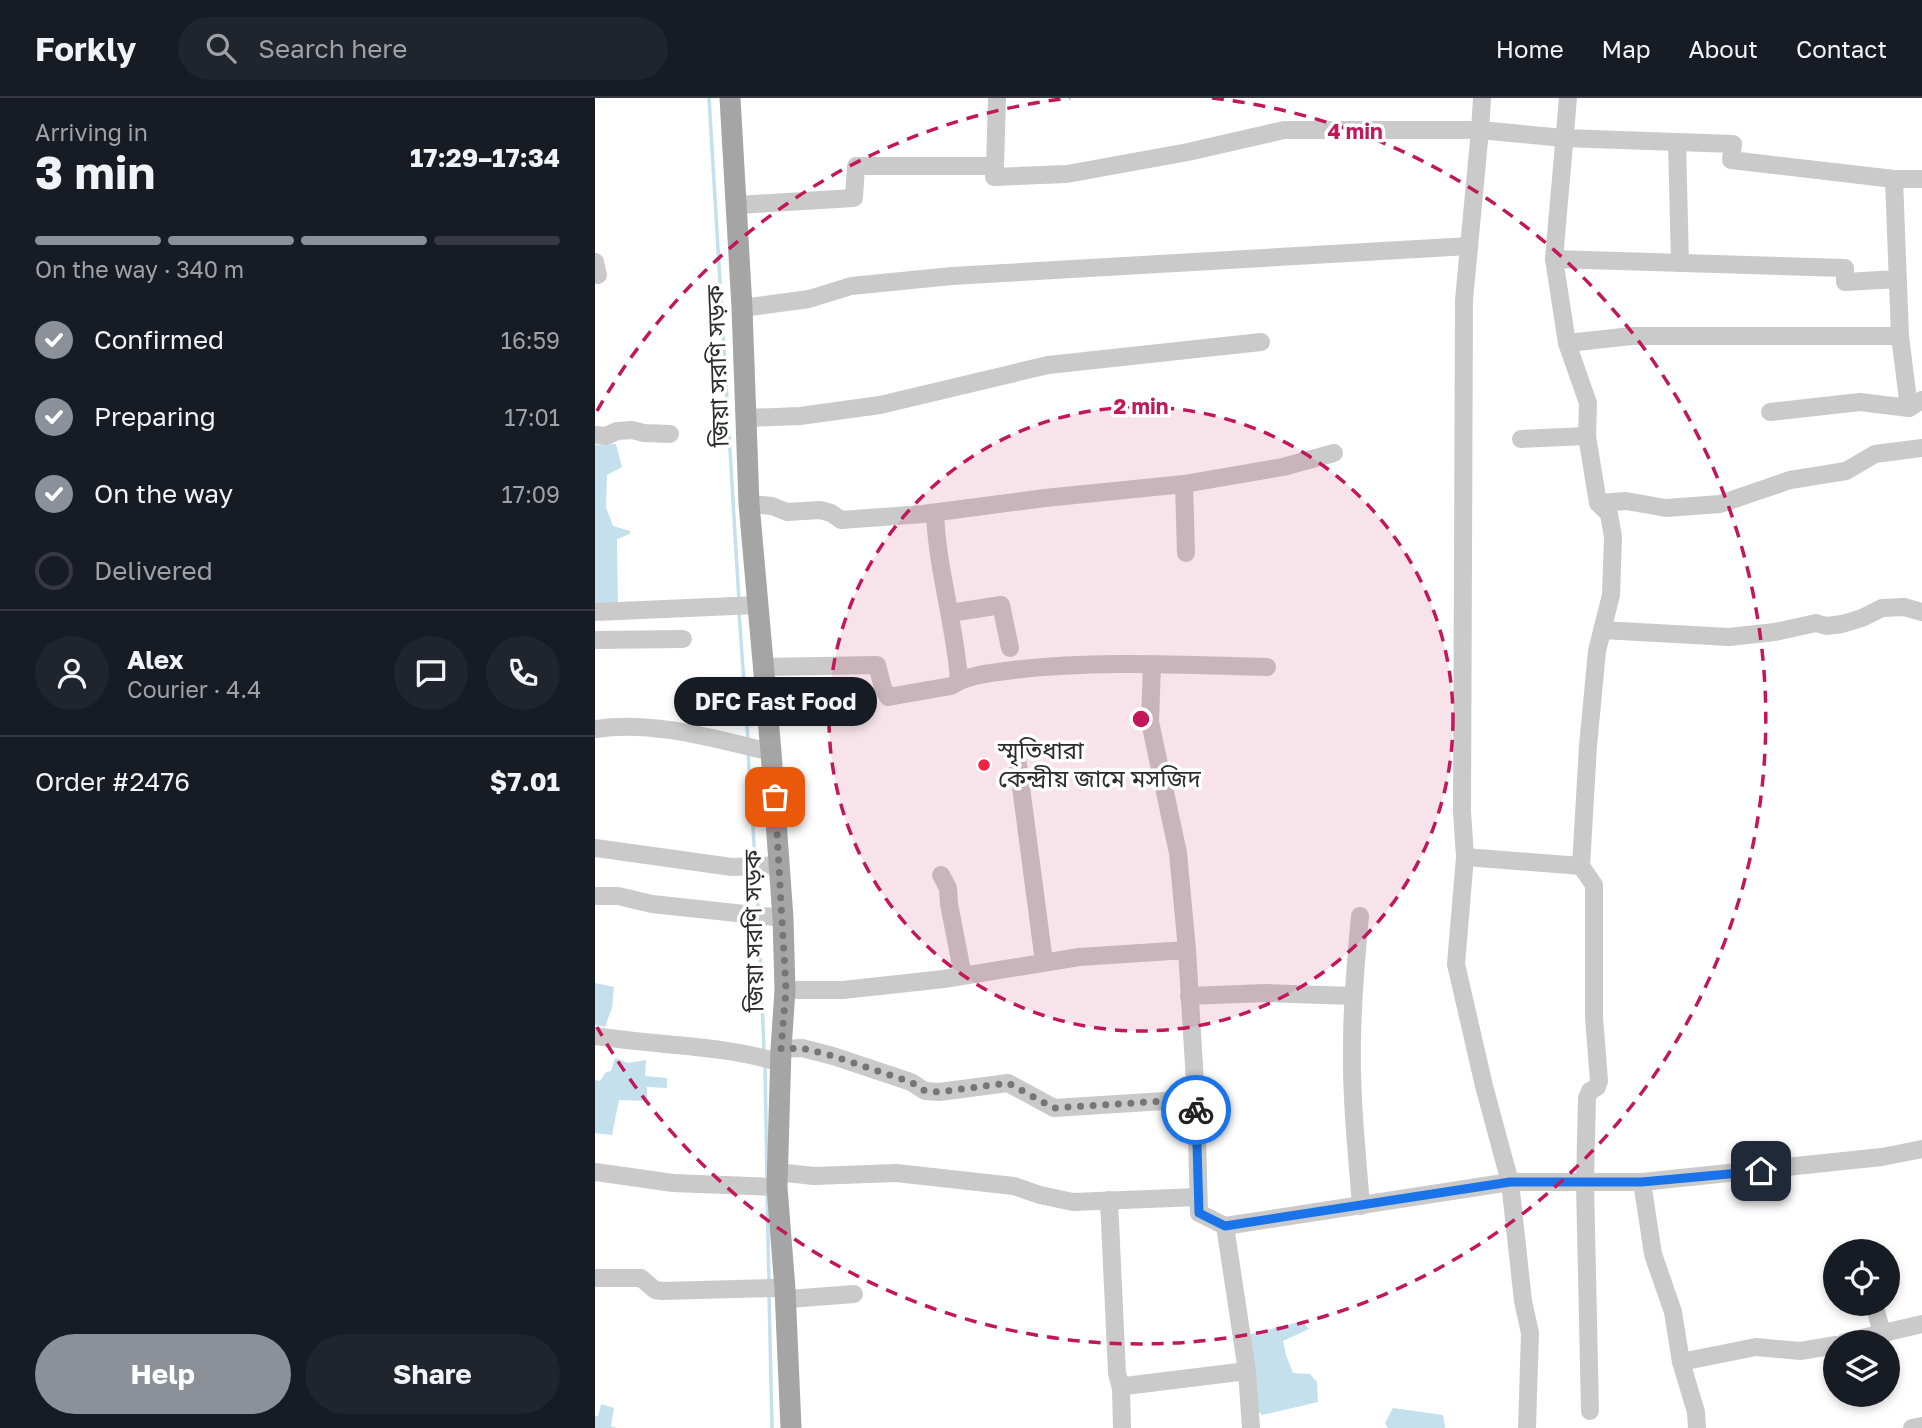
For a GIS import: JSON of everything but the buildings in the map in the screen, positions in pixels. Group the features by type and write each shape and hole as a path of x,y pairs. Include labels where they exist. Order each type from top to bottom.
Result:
{"main road":[{"name":"জিয়া সরণি সড়ক","path":"730,98 742,308 749,504 783,918 786,990 776,1180 785,1292 791,1428"}],"street":[{"path":"997,98 994,177 1067,174 1188,152 1284,130 1480,130 1565,138 1733,144 1731,160 1894,179 1922,179"},
{"path":"1482,98 1464,300 1462,811 1465,857 1456,964 1484,1086 1510,1182 1523,1301 1530,1333 1527,1428"},
{"path":"1569,98 1554,259 1567,343 1588,403 1587,436 1598,503 1609,514 1613,537 1611,595 1597,652 1581,866 1594,885 1594,1017 1599,1081 1587,1098 1585,1183 1590,1411"},
{"path":"1677,142 1679,263"},
{"path":"737,205 854,198 856,166 995,166"},
{"path":"1770,412 1860,402 1916,404 1900,336 1894,179"},
{"path":"742,308 809,299 851,286 952,276 1469,246"},
{"path":"1554,259 1845,268 1845,282 1898,279"},
{"path":"1567,343 1632,336 1900,336"},
{"path":"747,418 800,416 880,405 1048,365 1261,342"},
{"path":"595,435 606,436 617,431 632,430 643,433 670,433"},
{"path":"1521,439 1587,436"},
{"path":"1598,503 1626,500 1666,508 1720,504 1790,480 1846,471 1875,454 1922,448"},
{"path":"749,504 772,506 787,512 820,510 841,520 935,513 1045,498 1184,484 1283,467 1334,453"},
{"path":"1184,484 1186,553"},
{"path":"935,513 936,535 959,680"},
{"path":"595,612 757,605"},
{"path":"950,612 1001,605 1010,648"},
{"path":"1602,630 1729,637 1776,632 1816,623 1826,626 1842,624 1882,608 1904,607 1922,612"},
{"path":"595,640 683,639"},
{"path":"763,667 877,665 888,697 951,686 959,680 990,673 1044,666 1095,664 1267,667"},
{"path":"1152,665 1150,722 1178,853 1187,950 1196,1099 1199,1213 1225,1226 1510,1182 1642,1182 1882,1157 1922,1149"},
{"path":"595,729 612,727 686,733 771,752"},
{"path":"1017,757 1044,962"},
{"path":"595,848 732,867 780,865"},
{"path":"1465,857 1581,866"},
{"path":"941,875 948,888 963,976"},
{"path":"595,896 618,896 652,904 783,918"},
{"path":"1360,916 1353,996 1354,1126 1361,1206"},
{"path":"786,990 843,990 963,976 1079,957 1187,950"},
{"path":"1189,996 1266,993 1353,996"},
{"path":"595,1036 781,1056 802,1048 911,1082 925,1091 939,1092 1008,1083 1054,1108 1196,1099"},
{"path":"595,1172 673,1183 896,1173 1014,1185 1040,1195 1073,1202 1198,1196"},
{"path":"1642,1182 1653,1254 1673,1312 1681,1362 1696,1412 1697,1428"},
{"path":"1109,1200 1122,1428"},
{"path":"1225,1226 1247,1371 1251,1428"},
{"path":"595,1278 638,1277 655,1290 662,1291 734,1288 785,1292 789,1299 854,1294"},
{"path":"1895,1330 1922,1324"},
{"path":"1681,1362 1756,1347 1800,1351 1823,1347"},
{"path":"1121,1389 1131,1384 1247,1371"},
{"path":"1912,1428 1922,1426"}],"water":[{"path":"616,444 622,467 607,475 606,507 613,526 630,531 630,534 617,539 618,603 595,606 595,445"},
{"path":"595,983 614,987 612,1008 605,1027 595,1025"},
{"path":"615,1058 628,1063 646,1060 645,1076 667,1078 667,1088 647,1087 647,1101 619,1100 612,1135 595,1133 595,1080 600,1081 606,1072 611,1071"},
{"path":"1304,1323 1309,1329 1283,1341 1286,1355 1293,1373 1310,1374 1317,1382 1318,1402 1262,1415 1255,1408 1247,1335"},
{"path":"601,1404 614,1408 611,1426 617,1428 595,1428 595,1416 598,1416"},
{"path":"1393,1408 1443,1415 1445,1428 1388,1428 1385,1423"}],"waterway":[{"path":"709,98 739,601"},
{"path":"739,612 748,740"},
{"path":"748,752 755,859"},
{"path":"756,870 758,908"},
{"path":"759,923 764,1051"},
{"path":"765,1066 767,1181"},
{"path":"767,1192 769,1282"},
{"path":"769,1294 772,1428"}],"way so far":[{"path":"775,797 786,990 781,1049 802,1048 833,1056 911,1082 925,1091 991,1087 1008,1083 1054,1108 1196,1099 1196,1110"}],"place":[{"name":"স্মৃতিধারা কেন্দ্রীয় জামে মসজিদ","path":"984,765"},
{"name":"DFC Fast Food","path":"775,797"}],"route":[{"path":"1196,1110 1199,1213 1225,1226 1510,1182 1642,1182 1761,1171"}]}
